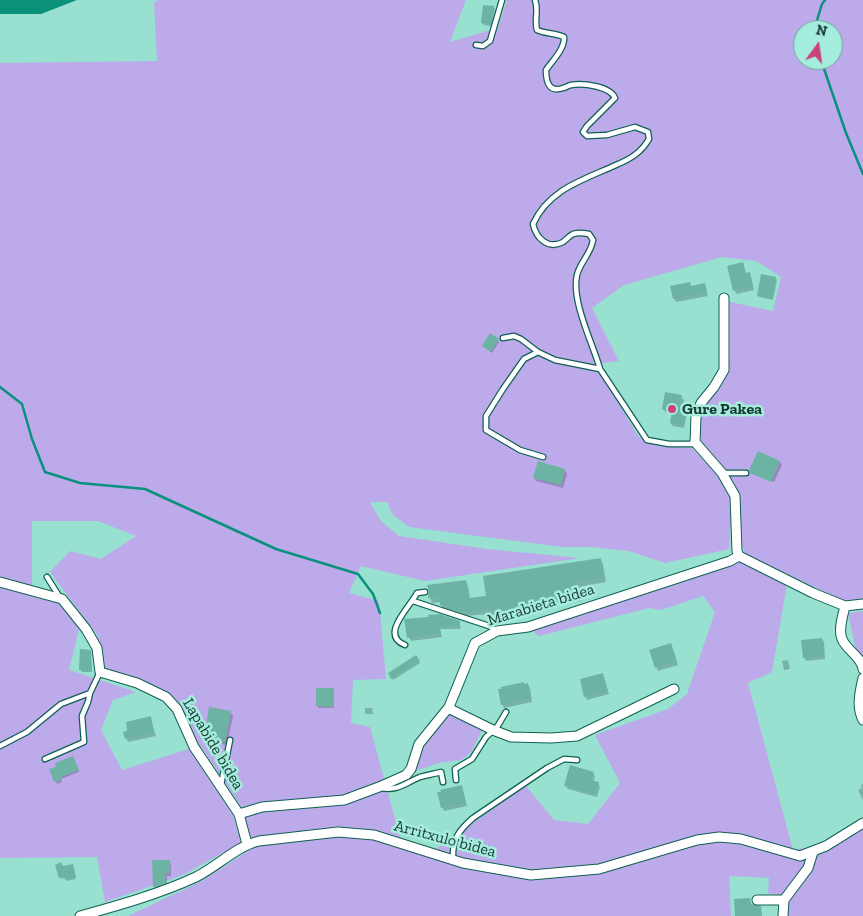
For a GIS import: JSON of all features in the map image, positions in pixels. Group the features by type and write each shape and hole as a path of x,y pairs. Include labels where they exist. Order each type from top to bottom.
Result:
{"street":[{"path":"724,298 724,370 714,387 701,403 696,417 695,442 722,473 735,496 737,551 739,556 813,593 845,606 863,604"},
{"name":"Marabieta bidea","path":"239,814 262,807 344,800 406,775 411,769 419,744 449,707 475,643 497,631 528,627 739,556"},
{"path":"0,582 62,599 86,629 97,648 100,672"},
{"path":"845,606 841,630 842,639 862,662 863,669"},
{"name":"Lapabide bidea","path":"100,672 137,683 166,697 177,709 194,747 239,814 247,844"},
{"path":"863,678 859,695 859,706 863,720"},
{"path":"449,707 493,730 511,737 551,738 577,736 674,690"},
{"name":"Arritxulo bidea","path":"80,916 146,897 197,876 247,844 258,841 338,832 374,835 463,863 531,875 599,869 697,840 719,837 740,840 800,856 814,852 863,823"},
{"path":"783,916 784,900 808,868 814,852"},
{"path":"757,900 784,900"}],"lane":[{"path":"476,45 483,46 490,41 502,0"},
{"path":"536,0 535,24 537,30 542,33 564,37 560,50 546,70 547,84 550,88 557,89 570,85 591,86 606,90 613,94 615,98 583,132 587,136 607,135 635,127 648,132 649,139 642,149 630,159 601,173 578,181 552,198 543,207 533,224 535,233 543,242 552,245 562,242 572,234 582,232 589,234 593,240 592,247 576,276 575,288 583,320 600,369 647,440 669,444 697,444"},
{"path":"502,338 514,336 538,352 555,360 600,369"},
{"path":"538,352 524,359 486,416 486,430 520,450 543,457"},
{"path":"722,473 746,473"},
{"path":"47,577 62,599"},
{"path":"405,645 396,640 394,635 407,606 417,594 425,592"},
{"path":"413,601 489,626 497,631"},
{"path":"45,759 84,742 82,716 100,672"},
{"path":"0,746 28,732 61,704 90,693"},
{"path":"456,780 455,769 472,758 506,712"},
{"path":"220,786 230,740"},
{"path":"453,860 452,847 456,838 473,818 547,768 564,759 577,760"},
{"path":"379,787 396,788 407,785 419,778 441,772 444,782"}],"shaded area":[{"path":"0,0 77,0 41,14 0,14"},
{"path":"158,0 466,0 450,42 498,28 507,0 863,0 863,599 846,602 745,554 741,542 740,495 725,469 703,446 700,436 700,416 708,400 725,376 730,360 730,302 773,311 781,277 756,261 722,257 624,285 592,308 619,361 594,364 639,437 657,446 692,448 718,475 732,500 729,549 665,563 629,551 591,547 562,547 409,527 393,515 387,502 370,502 381,521 399,536 487,549 580,558 425,581 361,566 349,593 379,601 386,679 353,680 351,723 370,727 403,848 427,855 526,786 554,820 588,824 620,783 595,735 668,709 687,694 715,612 703,596 661,610 649,608 539,636 532,630 739,561 787,584 772,672 748,683 793,850 841,841 863,828 863,916 780,916 782,895 768,893 769,878 729,876 731,916 128,916 202,881 254,847 241,806 199,744 177,700 137,678 105,669 97,635 50,572 70,551 101,559 136,536 98,521 32,521 32,597 60,603 79,629 69,670 136,692 113,700 101,730 122,770 189,749 233,815 241,843 183,875 105,902 97,857 0,858 0,63 157,61 154,2"},
{"path":"863,611 863,659 856,651 848,613"},
{"path":"450,713 482,730 473,749 461,760 438,763 413,772 424,744 432,731"}],"building":[{"path":"483,5 494,6 491,24 481,23"},
{"path":"743,262 746,273 750,272 753,286 733,291 727,266"},
{"path":"761,274 776,277 772,299 757,296"},
{"path":"690,282 691,286 705,283 707,292 673,299 670,286"},
{"path":"490,333 499,339 491,352 482,346"},
{"name":"Gure Pakea","path":"665,392 682,395 680,408 686,409 683,425 670,423 672,411 662,409"},
{"path":"758,451 780,461 771,482 750,473 749,470"},
{"path":"538,461 565,469 561,485 533,478"},
{"path":"601,558 604,578 578,582 580,596 489,612 488,610 461,612 440,605 439,597 428,598 429,591 427,585 466,580 469,598 486,596 483,576"},
{"path":"440,614 460,621 460,626 439,626 441,633 407,638 404,619"},
{"path":"822,638 824,656 803,658 801,640"},
{"path":"671,643 677,661 655,668 649,650"},
{"path":"80,649 91,650 92,671 79,670"},
{"path":"416,655 420,661 391,679 388,673"},
{"path":"603,673 608,691 584,697 580,679"},
{"path":"524,682 524,684 528,683 531,698 501,705 498,689"},
{"path":"316,688 334,688 334,707 316,706"},
{"path":"209,707 231,711 225,742 204,738"},
{"path":"151,716 154,733 125,739 123,732 127,731 126,722"},
{"path":"73,756 79,770 61,777 62,780 54,782 49,769 56,767 55,763"},
{"path":"570,765 594,772 591,780 599,782 595,794 564,786"},
{"path":"462,785 466,803 441,808 437,792"},
{"path":"152,860 170,860 170,873 166,873 166,883 155,887 153,887"},
{"path":"61,862 63,866 73,864 76,877 65,880 64,876 59,878 55,865"},
{"path":"750,898 751,904 761,906 762,916 735,916 734,899"}],"waterway":[{"path":"817,20 825,0"},
{"path":"824,70 846,133 863,174"},
{"path":"0,387 22,404 32,439 45,472 80,483 145,489 276,549 358,574 373,594 380,613"}],"place":[{"name":"Gure Pakea","path":"672,409"}]}
